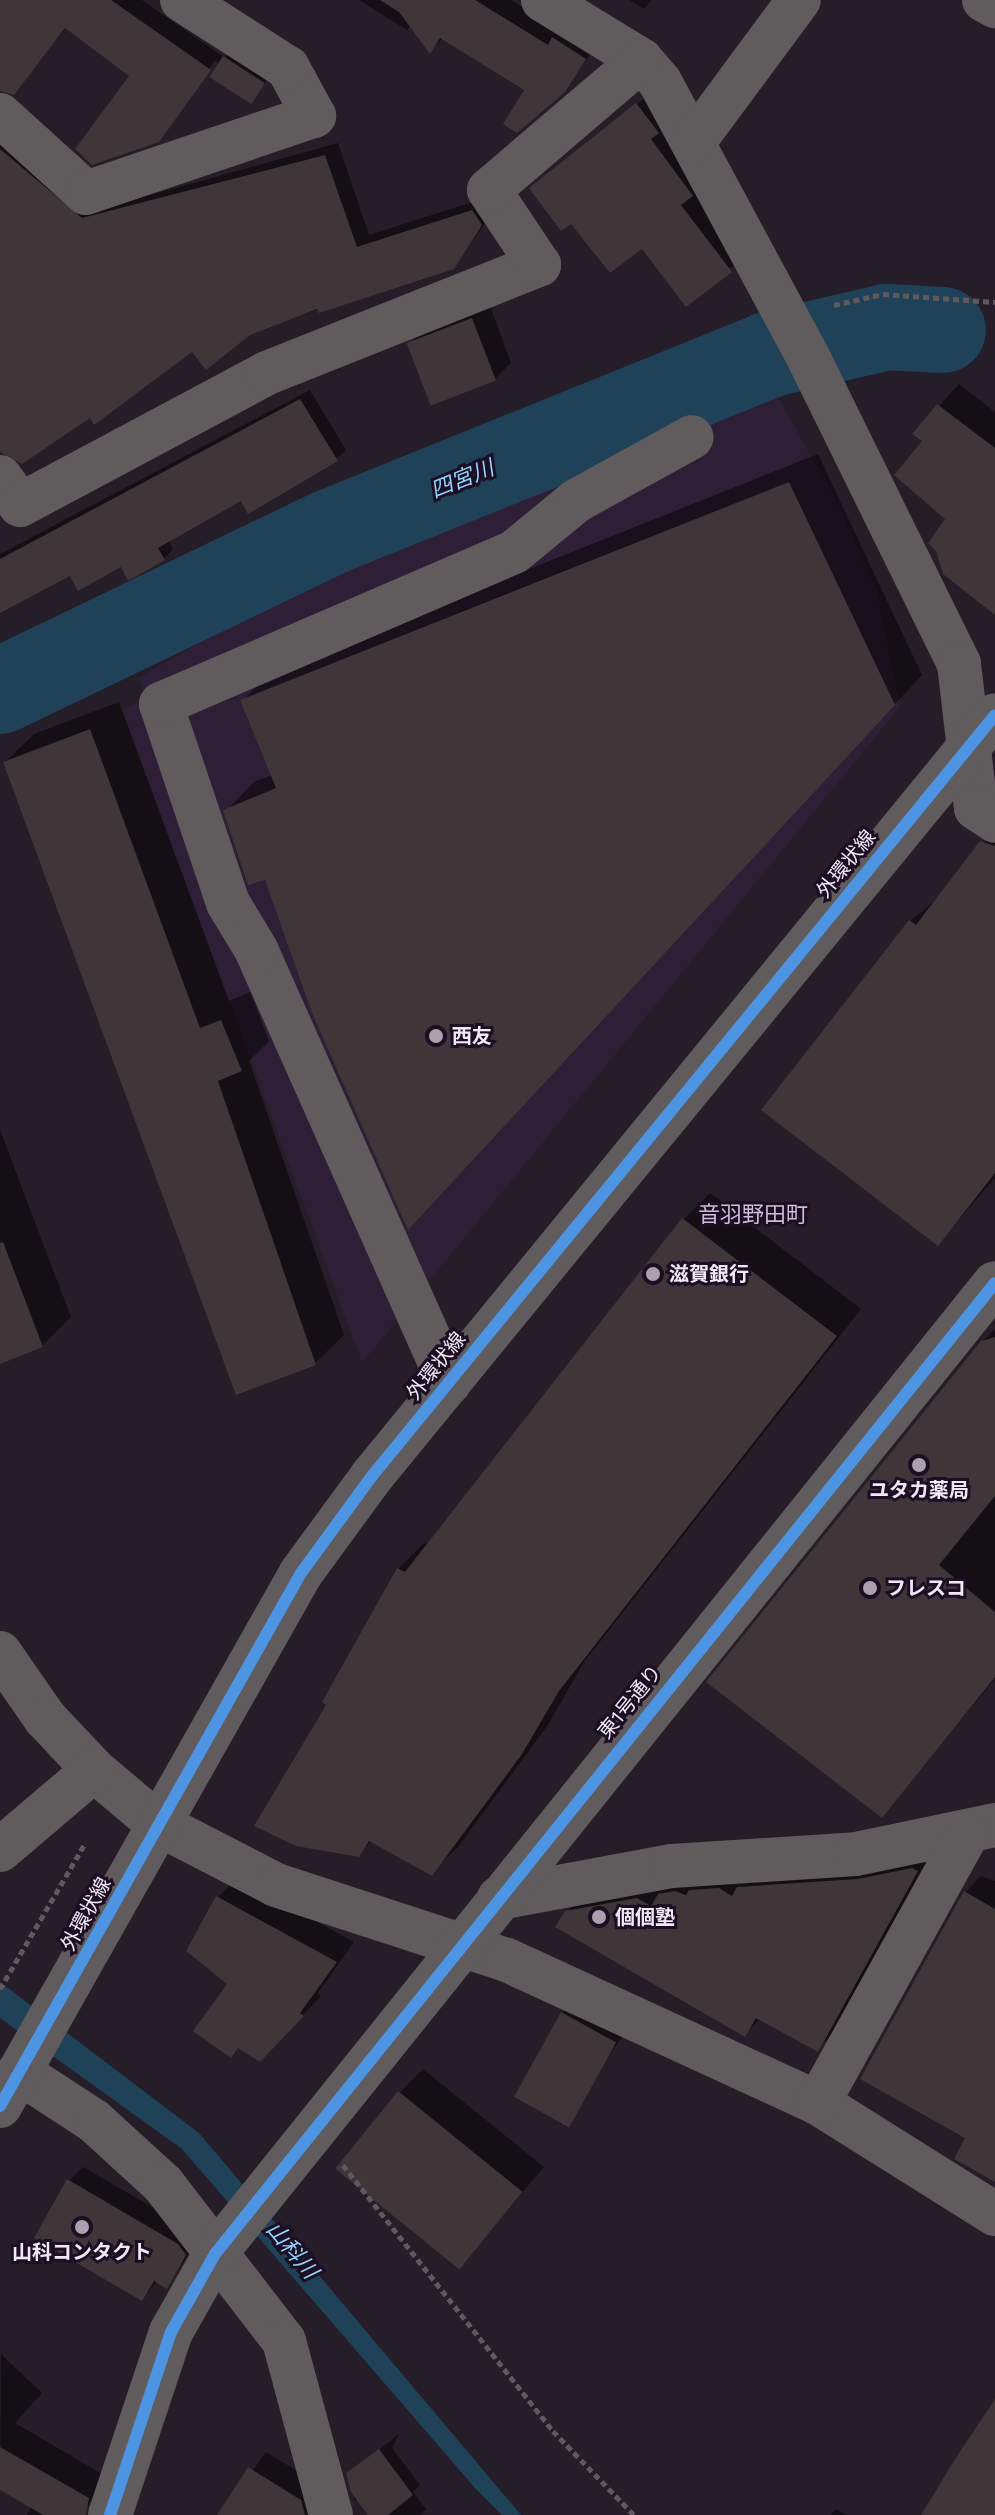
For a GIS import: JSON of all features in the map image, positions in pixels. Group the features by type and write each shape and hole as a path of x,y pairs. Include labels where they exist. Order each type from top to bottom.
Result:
{"street":[{"path":"0,115 86,193 314,116 288,68 182,0"},
{"path":"543,0 641,60 660,82 796,335 959,664 982,731 976,808 995,821"},
{"path":"693,143 799,0"},
{"path":"984,0 995,6"},
{"path":"0,477 20,505 267,373 539,265 489,190 641,60"},
{"path":"449,1383 257,951 228,903 161,704 514,552 576,501 692,437"},
{"name":"外環状線","path":"10,2087 301,1573 449,1383 982,731"},
{"name":"東1号通り","path":"110,2515 171,2332 221,2246 464,1946 499,1898 989,1302"},
{"path":"0,1653 45,1718 94,1770 158,1824 276,1885 507,1960 818,2103 995,2214"},
{"path":"0,1850 94,1770"},
{"path":"499,1898 672,1866 856,1854 981,1829"},
{"path":"818,2103 981,1829"},
{"path":"10,2087 94,2121 163,2184 221,2246 284,2341 331,2515"}],"path":[{"path":"796,335 883,294 995,302"},
{"path":"0,1989 73,1862"},
{"path":"307,2140 553,2431 634,2515"}],"shaded area":[{"name":"西友","path":"770,383 834,496 877,591 900,707 362,1363 122,710 146,698 138,678 354,555"}],"water":[{"name":"山科川","path":"0,1982 199,2133 521,2515 502,2515 475,2488 182,2149 0,2018"}],"building":[{"path":"0,0 111,0 211,70 159,142 92,165 75,149 129,76 65,28 14,95 0,91"},
{"path":"380,0 475,0 548,45 552,37 586,59 565,92 517,133 503,124 524,90 440,38 430,54 399,12"},
{"path":"223,56 265,83 251,104 209,77"},
{"path":"636,103 659,133 651,139 693,196 681,205 732,272 686,307 642,249 610,273 571,224 561,231 529,188"},
{"path":"0,149 82,218 325,155 357,247 472,210 482,225 454,269 319,313 317,309 250,335 206,370 192,352 94,425 90,418 22,464 0,452"},
{"path":"472,318 496,381 431,406 407,343"},
{"path":"300,399 338,461 248,514 241,501 158,548 165,560 128,581 121,567 78,591 70,576 0,613 0,559"},
{"path":"937,404 995,448 995,615 943,574 936,551 928,543 945,519 894,475 922,441 912,434"},
{"name":"西友","path":"789,482 895,705 408,1230 312,1013 265,880 248,885 223,810 276,788 240,700"},
{"path":"90,729 200,1028 221,1020 242,1071 218,1081 316,1365 236,1395 3,762"},
{"path":"980,841 995,846 995,1173 938,1246 761,1110 909,920 916,925"},
{"path":"682,1218 837,1336 559,1691 522,1754 432,1876 369,1841 359,1857 296,1846 254,1826 326,1705 322,1702 397,1568 405,1572"},
{"path":"3,1242 43,1347 0,1364 0,1243"},
{"name":"フレスコ","path":"995,1337 995,1496 939,1565 995,1612 995,1677 882,1818 706,1682 981,1341"},
{"path":"912,1868 918,1871 818,2052 756,2018 745,2037 555,1927 565,1911 637,1898 651,1906 658,1894 675,1891 686,1895 689,1890 719,1888 732,1896 737,1887 858,1879"},
{"path":"964,1891 995,1909 995,2182 954,2159 965,2138 860,2079"},
{"path":"216,1896 337,1962 300,2013 304,2016 260,2062 238,2048 231,2058 193,2031 227,1984 186,1951"},
{"path":"561,2012 616,2043 569,2127 514,2097"},
{"path":"398,2091 522,2192 459,2269 335,2169"},
{"path":"67,2179 178,2244 186,2255 167,2289 154,2281 142,2301 34,2238"},
{"path":"995,2399 995,2515 921,2515 957,2456"},
{"path":"0,2447 89,2498 86,2515 43,2515 0,2490"},
{"path":"379,2449 413,2495 388,2515 368,2515 351,2492 346,2473"},
{"path":"248,2467 301,2500 305,2515 217,2515"}],"waterway":[{"name":"四宮川","path":"0,691 333,531 770,354 887,327 943,330"}],"cycle path":[{"path":"0,2106 301,1573 372,1476 995,715"},
{"path":"110,2515 171,2332 215,2254 995,1283"}],"place":[{"name":"西友","path":"436,1036"},
{"name":"滋賀銀行","path":"653,1274"},
{"name":"ユタカ薬局","path":"919,1465"},
{"name":"フレスコ","path":"870,1588"},
{"name":"個個塾","path":"599,1917"},
{"name":"山科コンタクト","path":"82,2227"}],"district":[{"name":"音羽野田町","path":"753,1215"}]}
